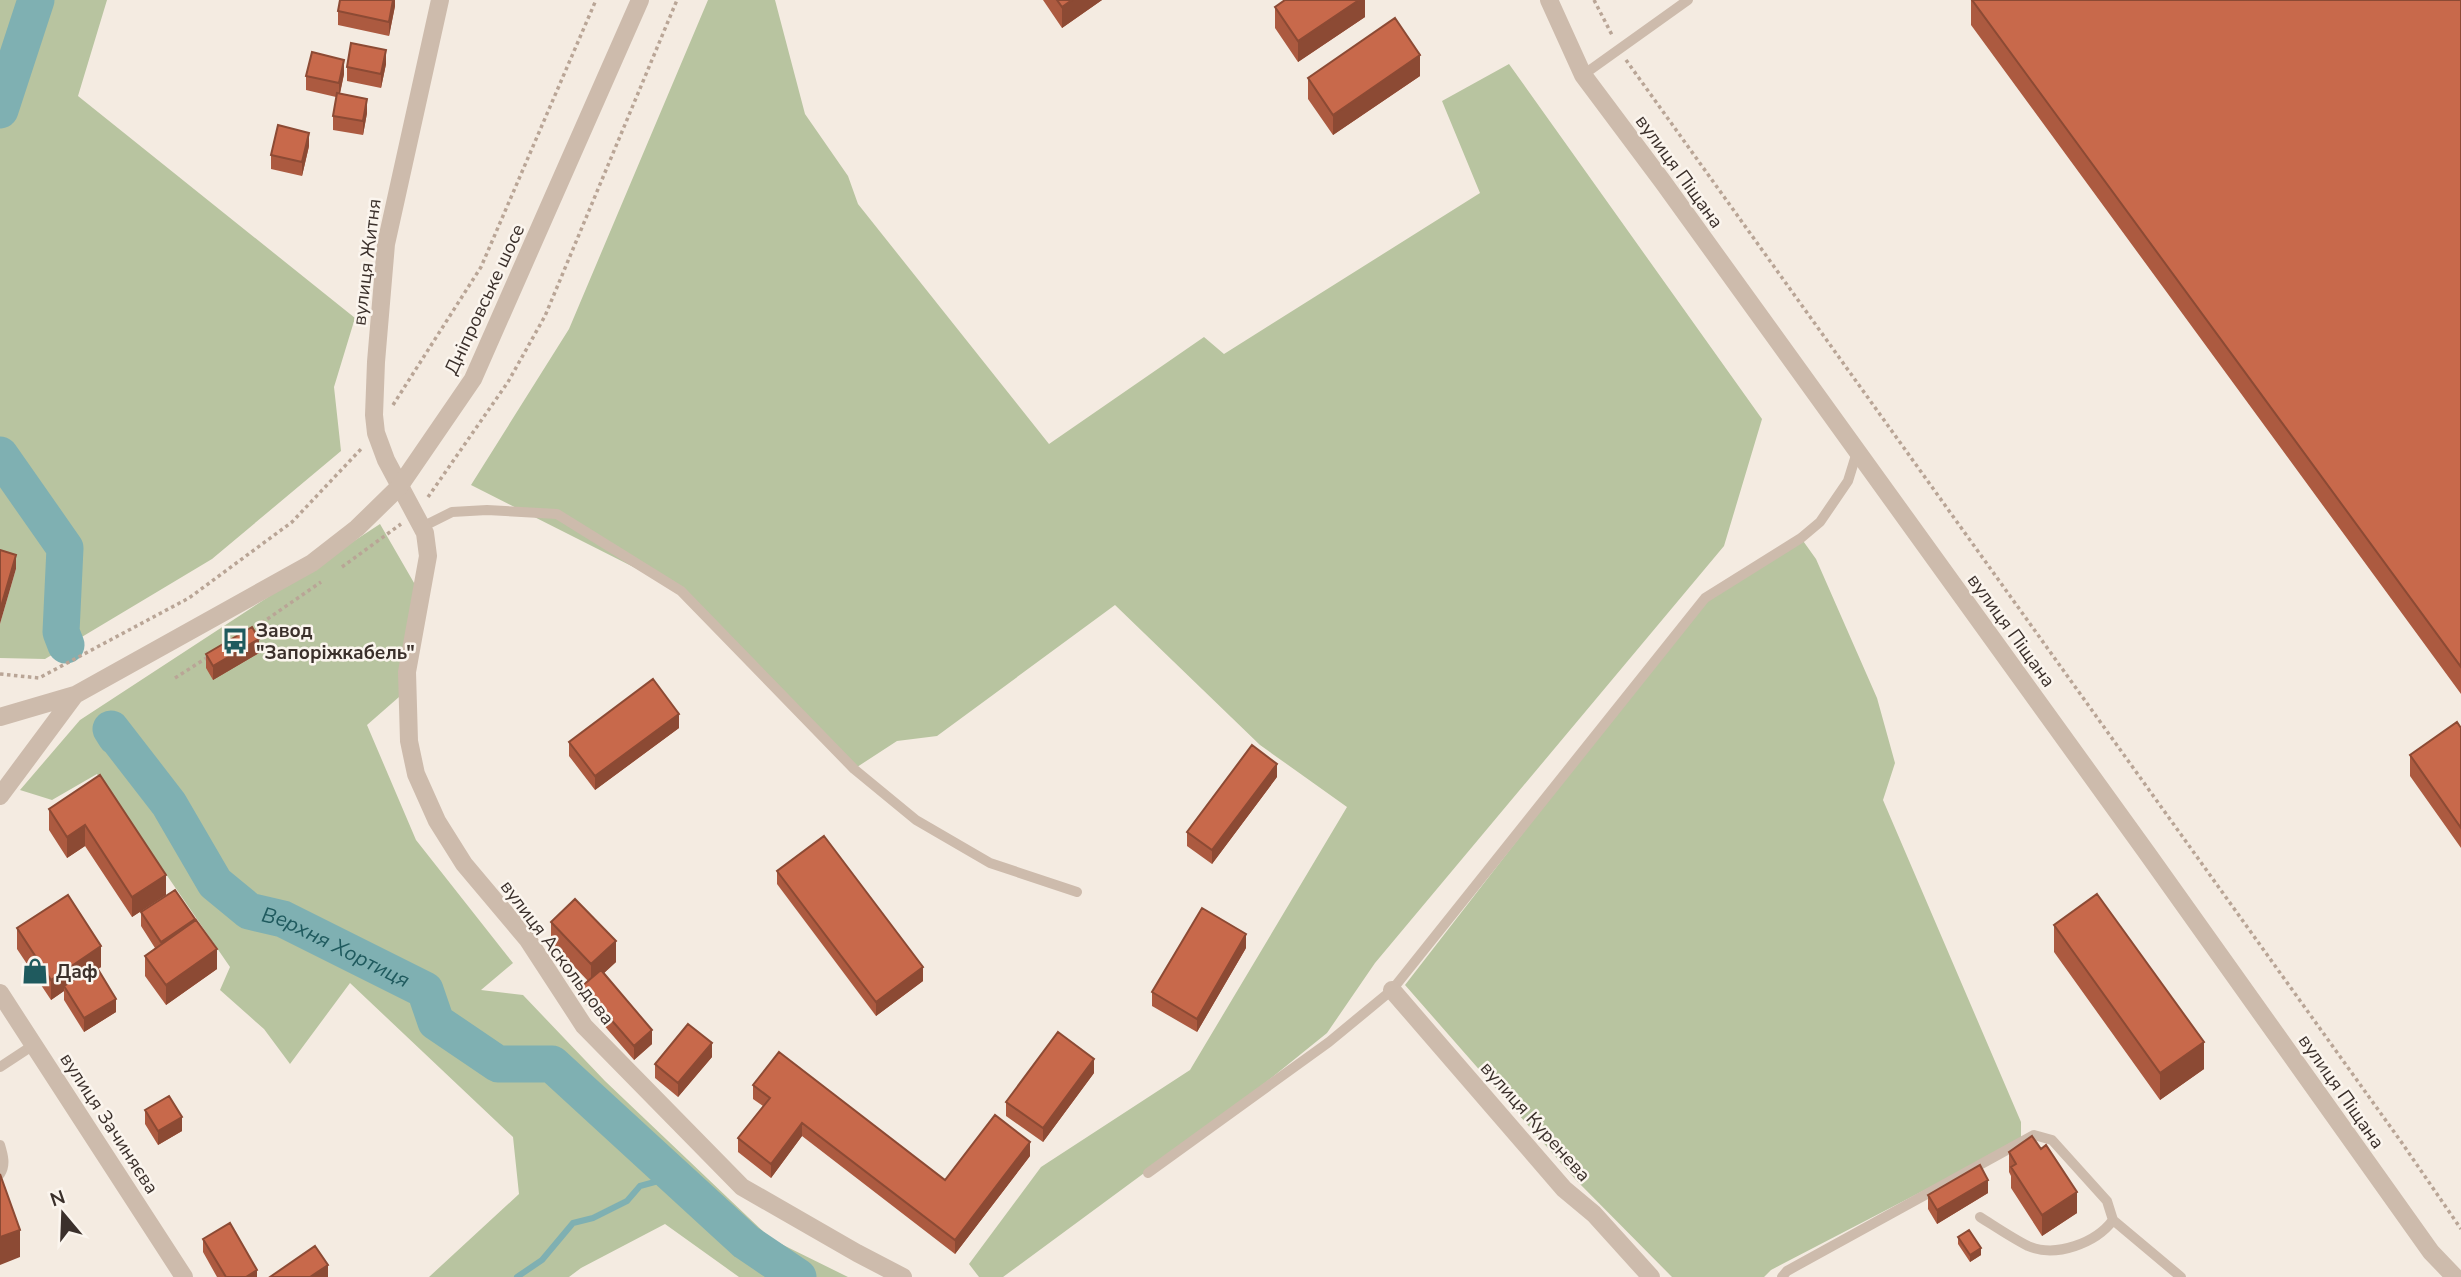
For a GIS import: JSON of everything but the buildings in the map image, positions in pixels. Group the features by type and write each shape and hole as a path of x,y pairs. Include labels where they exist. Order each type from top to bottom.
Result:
{"street":[{"name":"вулиця Житня","path":"399,487 376,433 376,362 386,244 440,0"},
{"name":"Дніпровське шосе","path":"0,717 75,695 312,563 357,528 399,487 473,379 640,0"},
{"name":"вулиця Піщана","path":"1549,0 1583,75 2448,1276"},
{"name":"вулиця Аскольдова","path":"399,487 425,533 428,556 407,672 409,741 416,774 437,821 464,864 528,940 584,1026 742,1186 856,1253 903,1277"},
{"path":"0,796 75,695"},
{"name":"вулиця Куренева","path":"1392,990 1564,1189 1594,1214 1651,1277"},
{"name":"вулиця Зачиняєва","path":"0,993 184,1277"}],"lane":[{"path":"1583,75 1688,0"},
{"path":"1147,1173 1329,1042 1392,990 1705,598 1801,538 1820,522 1848,481 1857,452"},
{"path":"422,527 452,512 487,510 557,514 681,591 854,769 916,820 990,863 1077,892"},
{"path":"0,1067 35,1044"},
{"path":"1782,1277 1799,1264 2034,1135 2052,1140 2107,1201 2113,1220 2181,1277"},
{"path":"0,1145 4,1163 0,1174"},
{"path":"1980,1217 2030,1247 2049,1250 2087,1241 2108,1227 2113,1220"}],"path":[{"path":"0,674 39,678 189,598 292,522 376,433 481,267 596,0"},
{"path":"1594,0 1619,50 2461,1228"}],"green space":[{"path":"0,0 107,0 78,96 355,318 334,387 341,451 212,559 45,659 0,658 0,624 16,569 0,549"},
{"path":"708,0 775,0 805,114 848,176 858,204 1049,444 1204,337 1224,354 1480,193 1442,101 1509,64 1762,419 1724,546 1375,963 1327,1033 1250,1095 1003,1277 979,1277 969,1264 1041,1167 1190,1070 1347,807 1260,745 1115,605 937,736 897,741 854,769 681,591 471,485 569,329"},
{"path":"380,524 421,595 407,690 367,725 416,840 513,963 481,990 523,995 605,1081 771,1239 848,1277 739,1277 665,1224 569,1277 429,1277 519,1194 513,1137 350,983 290,1064 264,1029 220,990 230,967 97,774 52,800 20,790 80,720"},
{"path":"1801,538 1816,559 1877,698 1895,763 1883,800 2021,1122 2021,1140 1771,1270 1764,1277 1672,1277 1576,1180 1405,985 1705,598"}],"waterway":[{"name":"Верхня Хортиця","path":"0,110 36,0"},
{"name":"Верхня Хортиця","path":"0,455 65,548 61,632 66,645"},
{"name":"Верхня Хортиця","path":"116,737 111,729 169,804 215,883 249,911 283,919 425,990 436,1022 498,1064 552,1064 746,1242 798,1277"},
{"path":"517,1277 542,1260 573,1223 593,1218 627,1201 640,1186 673,1177"}],"place":[{"name":"Завод \"Запоріжкабель\"","path":"235,641"},
{"name":"Даф","path":"35,971"}]}
